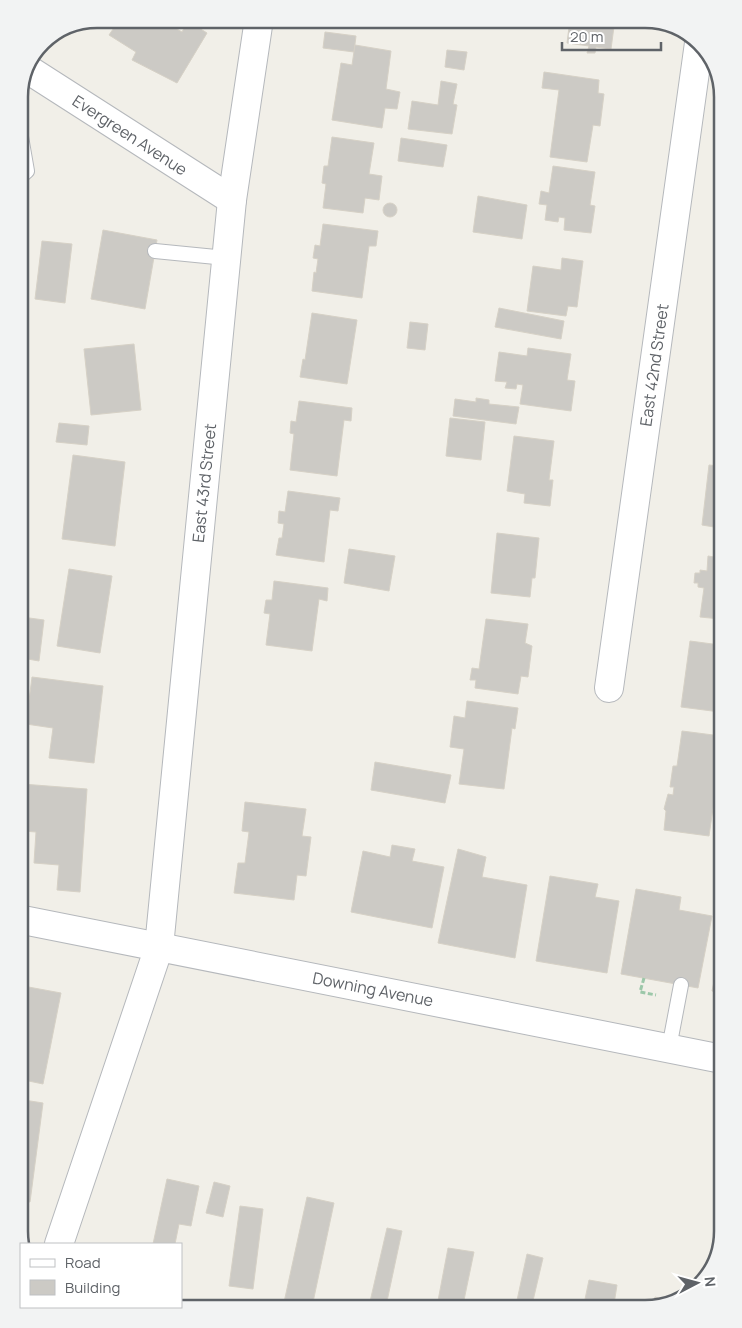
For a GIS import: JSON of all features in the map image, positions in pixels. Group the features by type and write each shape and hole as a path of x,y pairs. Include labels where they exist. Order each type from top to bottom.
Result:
{"street":[{"name":"East 43rd Street","path":"58,1243 159,947 232,200 258,28"},
{"name":"East 42nd Street","path":"608,688 698,52"},
{"name":"Evergreen Avenue","path":"32,72 232,200"},
{"name":"Downing Avenue","path":"28,921 714,1057"}],"lane":[{"path":"155,251 226,258"},
{"path":"669,1048 682,985"}],"building":[{"path":"114,28 175,28 182,32 184,28 199,28 207,33 177,83 132,60 136,52 109,35"},
{"path":"569,28 614,28 611,49 596,47 595,53 587,53 589,46 567,43"},
{"path":"325,32 356,36 354,52 323,48"},
{"path":"355,45 391,51 386,89 400,92 397,109 385,108 382,128 332,120 341,63 352,65"},
{"path":"447,50 467,52 464,70 445,67"},
{"path":"544,72 599,80 598,93 604,94 600,126 593,125 587,162 550,157 559,90 542,88"},
{"path":"441,81 457,84 453,104 457,105 452,134 408,129 412,101 438,105"},
{"path":"332,137 374,143 369,174 382,176 379,200 365,198 363,213 323,208 326,184 322,183 324,166 328,166"},
{"path":"401,138 447,145 443,167 398,161"},
{"path":"553,166 595,172 590,205 595,206 591,233 564,230 565,218 559,217 558,222 545,220 547,205 539,204 541,191 549,193"},
{"path":"478,196 527,205 522,239 473,232"},
{"path":"390,203 395,205 397,210 395,215 390,217 385,215 383,210 385,205"},
{"path":"323,224 378,231 376,246 369,246 362,298 312,291 314,272 316,273 318,259 313,258 315,245 320,246"},
{"path":"103,230 157,240 145,309 91,299"},
{"path":"42,241 72,244 65,303 35,299"},
{"path":"562,258 583,261 577,307 568,306 566,316 527,311 533,266 561,270"},
{"path":"499,308 564,321 561,339 495,327"},
{"path":"312,313 357,320 347,384 300,377 303,359 305,360"},
{"path":"410,322 428,324 425,350 407,348"},
{"path":"134,344 141,410 91,415 84,349"},
{"path":"528,348 571,354 567,380 575,381 571,411 520,404 523,385 517,384 516,389 505,388 507,382 495,381 499,352 527,356"},
{"path":"476,398 489,400 489,404 519,407 516,424 453,416 455,399 476,402"},
{"path":"299,401 352,408 351,421 344,420 337,476 290,470 294,434 290,433 291,421 296,422"},
{"path":"450,418 485,422 481,460 446,456"},
{"path":"59,423 89,426 87,445 56,442"},
{"path":"514,436 554,441 549,480 553,480 550,506 524,503 525,494 507,491"},
{"path":"73,455 125,462 115,546 62,539"},
{"path":"709,465 714,466 714,527 702,525"},
{"path":"288,491 340,498 338,511 330,510 324,562 276,555 279,538 282,538 284,524 278,523 279,511 285,512"},
{"path":"497,533 539,538 535,578 532,578 530,597 491,593"},
{"path":"349,549 395,556 389,591 344,583"},
{"path":"708,556 714,557 714,618 700,617 704,588 698,587 698,583 694,583 695,573 700,573 700,570 707,571"},
{"path":"69,569 112,576 100,653 57,646"},
{"path":"274,581 328,588 327,601 319,599 312,651 266,645 270,614 264,613 266,600 272,600"},
{"path":"28,618 44,620 39,661 28,659"},
{"path":"486,619 528,624 525,643 532,646 528,677 521,676 518,694 475,688 476,680 470,680 472,668 479,669"},
{"path":"690,641 714,644 714,711 681,707"},
{"path":"32,677 103,686 94,763 49,758 53,728 28,724"},
{"path":"467,701 518,708 515,729 512,728 504,789 459,784 464,749 450,747 454,716 465,718"},
{"path":"682,731 714,735 714,801 709,836 664,830 666,811 664,809 668,794 673,795 674,787 670,787 673,766 677,766"},
{"path":"375,762 451,775 445,803 371,790"},
{"path":"28,784 87,789 80,892 57,890 59,865 34,863 36,832 28,831"},
{"path":"245,802 306,809 302,836 311,837 306,876 297,875 294,900 234,893 238,863 245,863 249,832 242,831"},
{"path":"392,845 415,849 412,861 444,867 432,928 351,912 363,851 390,857"},
{"path":"458,849 486,857 482,877 527,885 515,958 438,943"},
{"path":"550,876 598,884 595,897 619,901 607,973 536,961"},
{"path":"636,889 681,897 679,910 712,916 698,988 621,974"},
{"path":"28,987 61,993 43,1084 28,1081"},
{"path":"28,1101 43,1103 30,1202 28,1202"},
{"path":"167,1179 199,1186 191,1226 179,1224 175,1243 153,1243"},
{"path":"214,1182 230,1186 223,1217 206,1213"},
{"path":"307,1197 334,1203 313,1300 285,1300"},
{"path":"240,1206 263,1209 253,1289 229,1286"},
{"path":"387,1228 402,1231 387,1300 370,1300"},
{"path":"448,1248 474,1252 464,1300 438,1300"},
{"path":"527,1254 543,1258 533,1300 517,1300"},
{"path":"589,1280 617,1285 615,1300 585,1300"}]}
